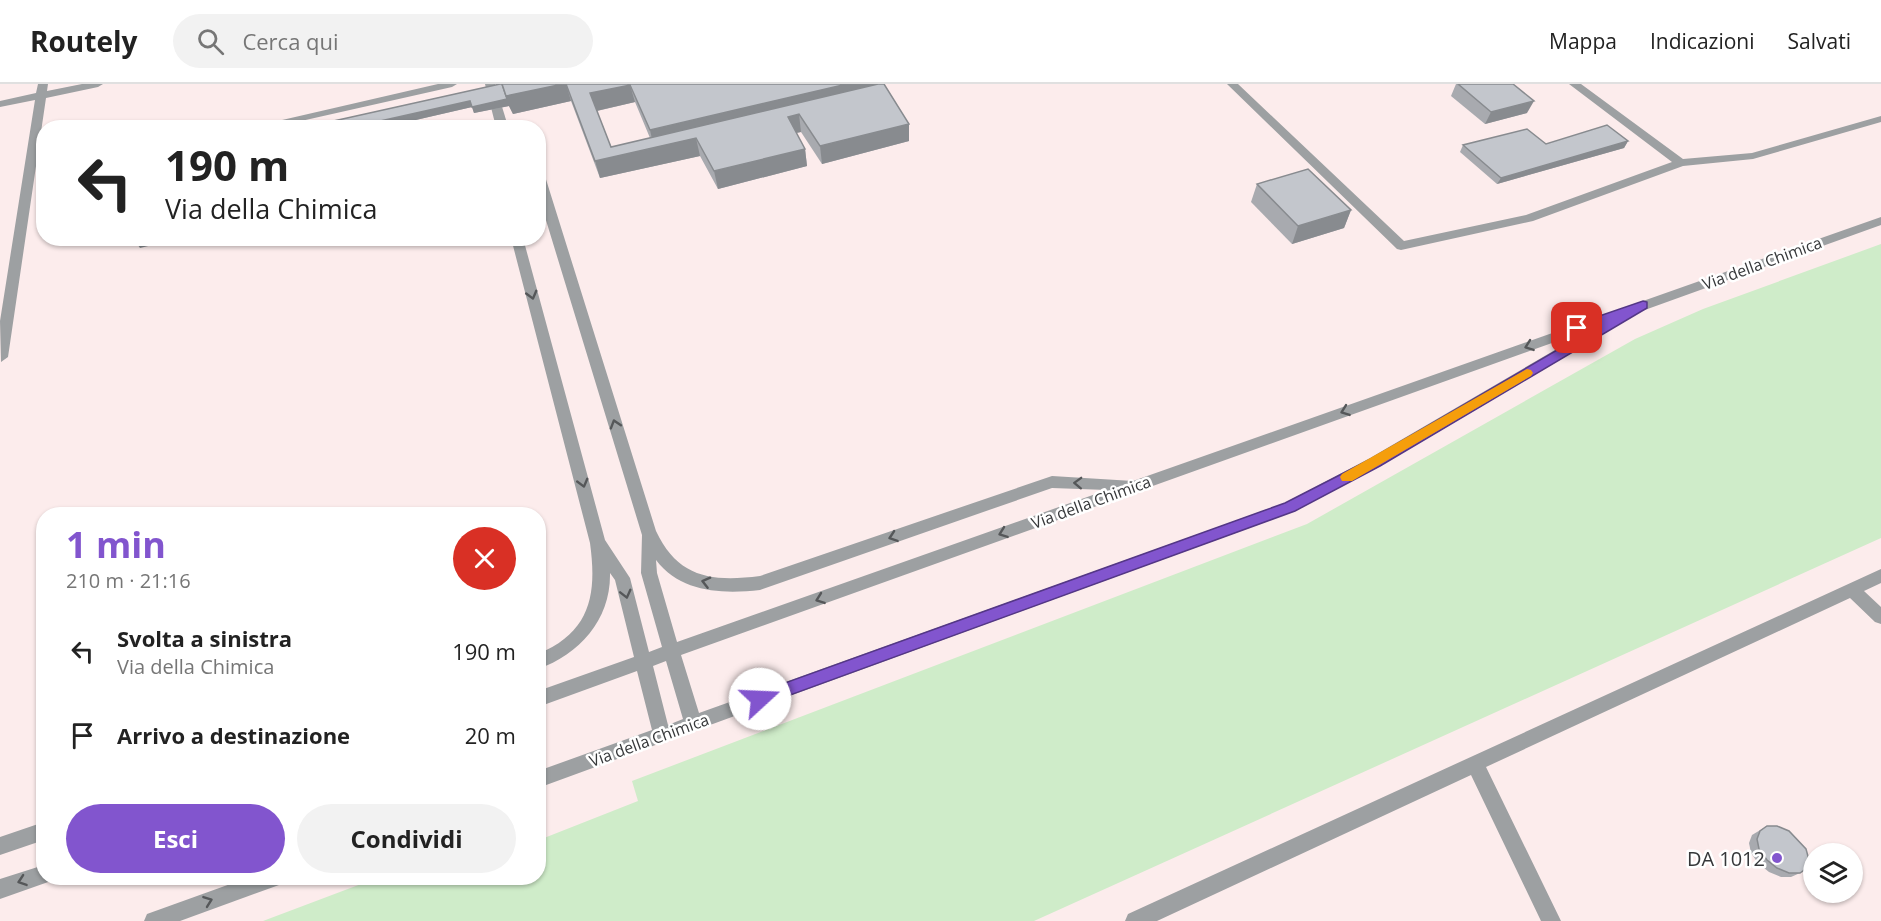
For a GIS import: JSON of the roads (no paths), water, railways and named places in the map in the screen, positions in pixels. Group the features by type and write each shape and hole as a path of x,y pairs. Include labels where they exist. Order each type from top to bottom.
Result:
{"lane":[{"path":"0,104 42,90 98,84"},
{"path":"289,120 452,84"},
{"path":"490,84 500,120"},
{"path":"1232,84 1401,246 1529,218 1682,163 1753,156 1881,119"},
{"path":"1574,84 1682,163"},
{"path":"37,120 42,90"},
{"path":"1,357 36,129"},
{"path":"546,199 654,548 665,563 686,577 710,584 734,587 759,583 1052,482 1137,486"},
{"name":"Via della Chimica","path":"546,696 1881,221"},
{"path":"520,246 598,543 602,575 602,590 596,611 571,643 546,659"},
{"name":"Via della Chimica","path":"546,777 1290,507 1375,462 1643,305"},
{"path":"648,531 649,573 693,723"},
{"path":"598,543 621,578 662,735"},
{"path":"1135,921 1881,576"},
{"path":"1852,590 1881,617"},
{"path":"1475,764 1551,921"},
{"path":"0,846 36,834"},
{"path":"0,889 36,877"},
{"path":"154,921 253,885"}],"place":[{"name":"DA 1012","path":"1777,858"}]}
